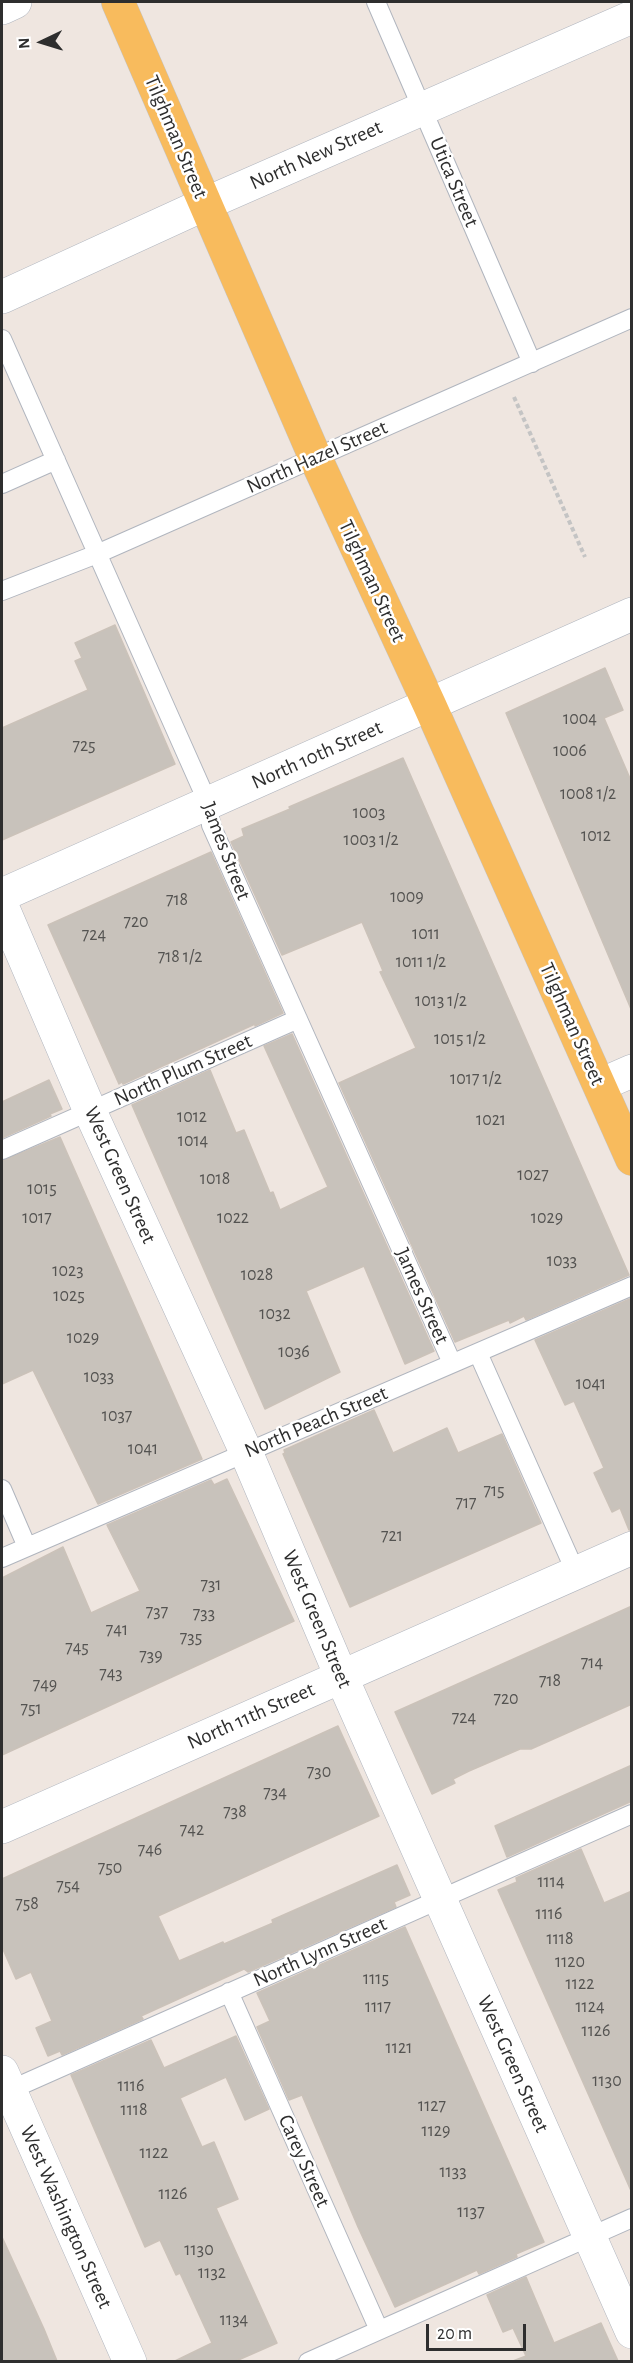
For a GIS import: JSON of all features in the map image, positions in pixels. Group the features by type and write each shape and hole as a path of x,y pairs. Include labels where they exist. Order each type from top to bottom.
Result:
{"main road":[{"name":"Tilghman Street","path":"117,2 315,458 430,706 632,1159"}],"street":[{"path":"2,8 15,2"},
{"name":"North New Street","path":"2,297 205,204 632,17"},
{"name":"North 10th Street","path":"2,895 632,614"},
{"name":"West Green Street","path":"2,906 90,1111 246,1452 341,1676 632,2332"},
{"path":"600,1085 632,1071"},
{"name":"North 11th Street","path":"2,1827 632,1548"},
{"name":"West Washington Street","path":"6,2081 130,2361"}],"lane":[{"name":"Utica Street","path":"376,2 532,363"},
{"name":"North Hazel Street","path":"2,591 97,554 632,318"},
{"name":"James Street","path":"2,339 208,803 211,825 452,1363"},
{"path":"2,484 56,460"},
{"name":"North Plum Street","path":"2,1150 298,1019"},
{"name":"North Peach Street","path":"2,1558 632,1286"},
{"name":"James Street","path":"478,1353 576,1573"},
{"path":"2,1489 27,1547"},
{"name":"North Lynn Street","path":"6,2081 230,1992 632,1814"},
{"name":"Carey Street","path":"230,1992 379,2330"},
{"path":"308,2361 632,2218"}],"path":[{"path":"504,375 585,557"}],"building":[{"path":"115,625 175,764 2,840 2,728 88,690 75,661 82,658 75,643"},
{"path":"605,668 623,710 604,718 632,783 631,1009 506,713"},
{"path":"403,758 629,1275 526,1320 524,1316 510,1323 509,1320 455,1342 339,1083 416,1048 380,972 383,971 362,922 282,955 231,842 244,836 242,829"},
{"path":"211,852 283,1013 119,1084 48,925"},
{"path":"292,1034 434,1351 405,1364 364,1266 306,1291 340,1372 265,1409 132,1105 210,1070 236,1133 244,1130 270,1193 273,1192 280,1210 328,1187 264,1046"},
{"path":"49,1080 62,1109 2,1138 2,1102"},
{"path":"60,1137 202,1459 98,1504 33,1370 2,1384 2,1161"},
{"path":"632,1298 632,1530 629,1530 620,1508 612,1512 594,1473 604,1468 574,1401 565,1405 535,1340"},
{"path":"374,1410 393,1453 447,1428 458,1453 502,1434 541,1523 350,1607 283,1454 284,1450"},
{"path":"227,1479 294,1621 2,1755 2,1578 63,1547 91,1613 140,1591 107,1525 211,1480 214,1485"},
{"path":"632,1606 632,1704 531,1749 520,1749 469,1771 453,1779 455,1783 432,1794 395,1712"},
{"path":"338,1726 379,1816 158,1916 179,1961 273,1923 272,1920 397,1865 410,1895 394,1902 396,1907 248,1972 244,1969 141,2016 143,2019 62,2055 60,2051 48,2056 36,2028 52,2021 31,1972 16,1979 2,1947 2,1879"},
{"path":"632,1765 632,1801 507,1857 495,1826"},
{"path":"581,1849 604,1903 632,1891 632,2193 498,1890 517,1882 516,1878"},
{"path":"405,1927 544,2242 479,2274 477,2270 395,2307 302,2095 289,2100 257,2027 270,2021 257,1993"},
{"path":"236,2036 269,2109 245,2120 226,2077 180,2098 202,2147 214,2142 238,2199 216,2208 277,2343 236,2361 175,2361 212,2343 180,2273 176,2275 160,2240 145,2247 71,2075 151,2040 164,2068"},
{"path":"2,2237 44,2329 57,2361 2,2361"},
{"path":"526,2277 554,2343 601,2323 618,2361 513,2361 526,2356 513,2328 503,2332 487,2295"}]}
